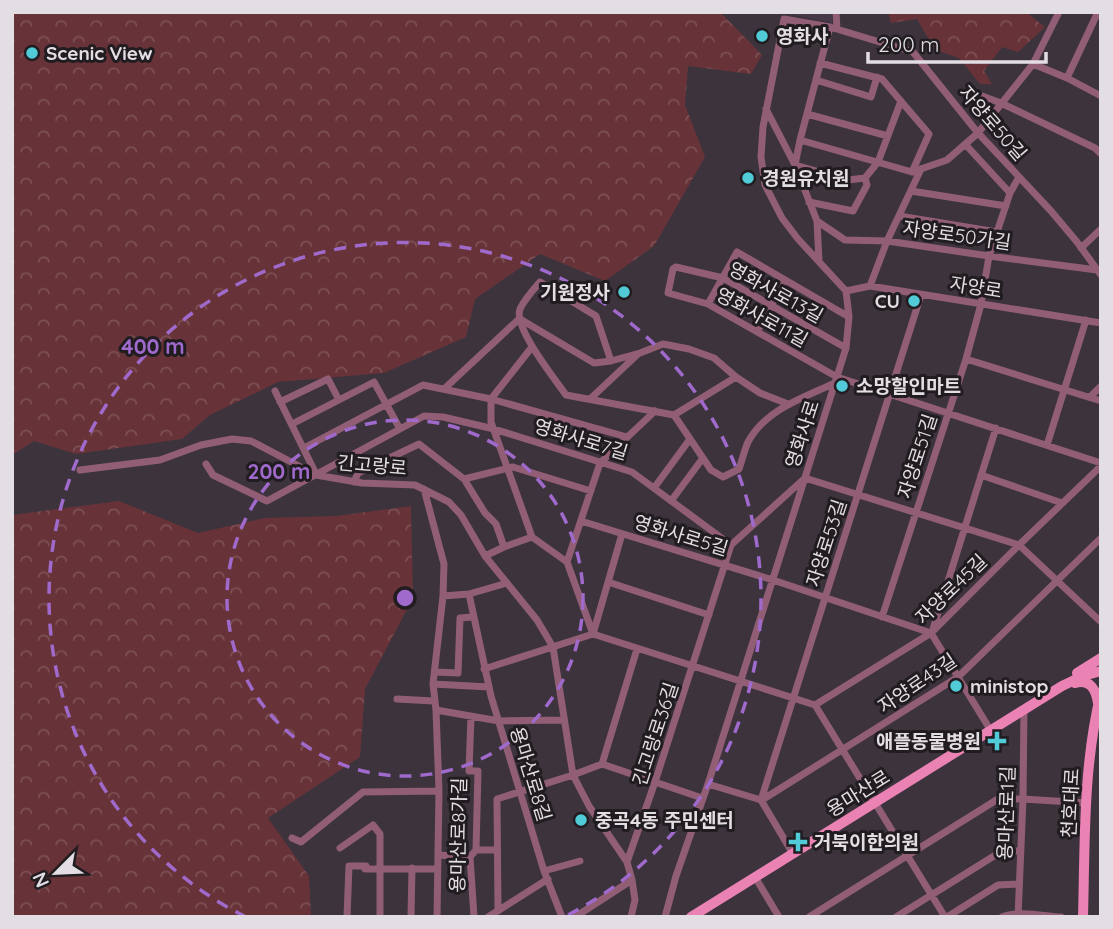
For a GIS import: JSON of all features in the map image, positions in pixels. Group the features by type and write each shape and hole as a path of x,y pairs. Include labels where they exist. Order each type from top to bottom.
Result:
{"main road":[{"path":"1062,686 1074,674 1101,658"},
{"name":"용마산로","path":"691,917 710,910 755,877 1062,686 1101,671"},
{"path":"1062,686 1081,681 1088,683 1100,699"},
{"name":"천호대로","path":"1083,917 1087,803 1091,753 1100,699"}],"street":[{"path":"795,165 820,63 833,29 836,12"},
{"path":"800,140 917,171 947,160 978,133 1033,64 1059,12"},
{"path":"1067,79 1097,14"},
{"path":"833,29 784,19 762,127 761,157 765,185 782,218 846,291"},
{"name":"자양로50길","path":"833,29 913,52 978,133 1051,211 1100,271"},
{"path":"820,63 882,79 929,134 911,191 887,241 870,286"},
{"path":"1033,64 1101,96"},
{"path":"816,80 871,97 877,77"},
{"path":"982,96 1099,148"},
{"path":"795,165 848,180 865,178 878,162 901,101"},
{"path":"766,109 795,165 817,221 819,262"},
{"path":"807,114 888,136"},
{"path":"965,144 1010,193"},
{"name":"자양로51길","path":"882,617 966,359 981,304 989,256 1010,193 1019,177"},
{"path":"810,202 853,211 867,185 865,178"},
{"path":"911,191 1006,206"},
{"path":"899,216 997,232"},
{"name":"자양로50가길","path":"817,221 845,240 887,241 1100,271"},
{"path":"1081,247 1101,229"},
{"path":"708,304 737,252 849,317"},
{"name":"영화사로13길","path":"668,293 673,268 676,267 723,278 846,348"},
{"path":"757,332 785,281"},
{"path":"611,361 596,316 540,282 519,310 519,319 532,347 566,394 674,415 736,377"},
{"name":"자양로","path":"846,291 870,286 1101,323"},
{"name":"영화사로","path":"665,917 846,348 849,317 846,291"},
{"name":"영화사로11길","path":"668,293 708,304 836,380 890,394 1101,465"},
{"name":"자양로53길","path":"761,800 921,295"},
{"path":"519,319 594,363 611,361 663,344 689,349 714,358 760,393 788,404"},
{"path":"444,389 519,319"},
{"path":"1048,445 1086,320"},
{"path":"532,347 491,399 491,422 532,537 568,562 593,635"},
{"path":"590,399 640,353"},
{"path":"966,359 1101,401"},
{"path":"280,402 328,379 339,400"},
{"path":"674,415 711,470 723,477 738,469 748,442 762,423 788,404 836,380"},
{"path":"292,424 374,382 400,429"},
{"path":"304,448 423,385 491,399 627,437"},
{"path":"1090,397 1101,386"},
{"path":"275,391 316,475"},
{"path":"568,562 600,463 655,411"},
{"name":"영화사로7길","path":"206,464 213,475 267,501 424,416 443,417 494,429 632,472 730,545"},
{"path":"991,731 931,633 996,428"},
{"name":"긴고랑로","path":"79,470 160,460 201,445 232,439 251,441 316,475 354,482 415,485 449,502 461,515 485,555 537,620 553,648 573,775 589,806 627,862 635,900 631,917"},
{"path":"654,488 690,439"},
{"path":"354,482 358,473 419,444 464,479 485,513 496,523 504,547"},
{"path":"671,501 702,458"},
{"name":"자양로45길","path":"814,705 931,633 1101,465"},
{"path":"464,479 513,467 591,491"},
{"path":"981,475 1062,503"},
{"path":"730,545 805,478 1019,545 1101,622"},
{"path":"424,488 444,564 433,684 439,791 437,917"},
{"name":"영화사로5길","path":"581,521 773,580 931,633"},
{"path":"593,635 622,534"},
{"path":"485,555 532,537"},
{"name":"자양로43길","path":"761,800 958,677 1101,538"},
{"name":"긴고랑로36길","path":"627,862 656,782 730,545"},
{"path":"608,582 709,615"},
{"path":"443,596 469,594 507,583"},
{"name":"용마산로8길","path":"469,594 484,669 519,792 562,917"},
{"path":"435,672 458,673 460,618 472,617"},
{"path":"484,669 593,635 814,705 946,917 998,885 1019,884"},
{"path":"602,764 637,649"},
{"path":"433,684 489,687"},
{"path":"397,698 499,721 563,720"},
{"name":"용마산로1길","path":"1018,915 1024,709"},
{"name":"용마산로8가길","path":"471,716 469,771 478,771 476,850 470,857 474,917"},
{"path":"498,911 497,799 602,764 702,798"},
{"path":"708,784 761,800 793,854"},
{"path":"292,838 301,842 363,792 439,791"},
{"path":"809,917 998,799 1087,803"},
{"path":"340,848 373,825 380,834 380,917"},
{"path":"476,850 496,850"},
{"path":"896,917 1002,851 1020,851"},
{"path":"438,855 470,857"},
{"path":"544,870 580,861"},
{"path":"347,917 349,866 366,866 365,869 437,869"},
{"path":"411,917 412,868"},
{"path":"755,877 779,917"},
{"path":"488,917 548,879"},
{"path":"575,917 632,880"},
{"path":"1002,917 1061,917"}],"shaded area":[{"path":"788,12 832,12 832,23 789,14"}],"green space":[{"path":"12,12 716,12 723,15 762,55 751,74 688,66 685,105 705,157 654,246 605,281 540,254 475,299 466,337 384,373 278,382 210,415 182,439 76,454 34,441 12,455"},
{"path":"888,12 1026,12 1045,27 1018,52 1002,47 984,71 992,84 980,84 959,58 935,50 917,19 891,23"},
{"path":"119,501 198,533 265,518 336,516 411,506 413,598 365,689 360,757 268,818 309,876 311,917 12,917 12,515"}],"place":[{"name":"영화사","path":"762,36"},
{"name":"Scenic View","path":"32,53"},
{"name":"경원유치원","path":"748,178"},
{"name":"기원정사","path":"624,292"},
{"name":"CU","path":"914,301"},
{"name":"소망할인마트","path":"842,386"},
{"name":"ministop","path":"956,686"},
{"name":"애플동물병원","path":"997,741"},
{"name":"중곡4동 주민센터","path":"581,820"},
{"name":"거북이한의원","path":"798,842"}]}
